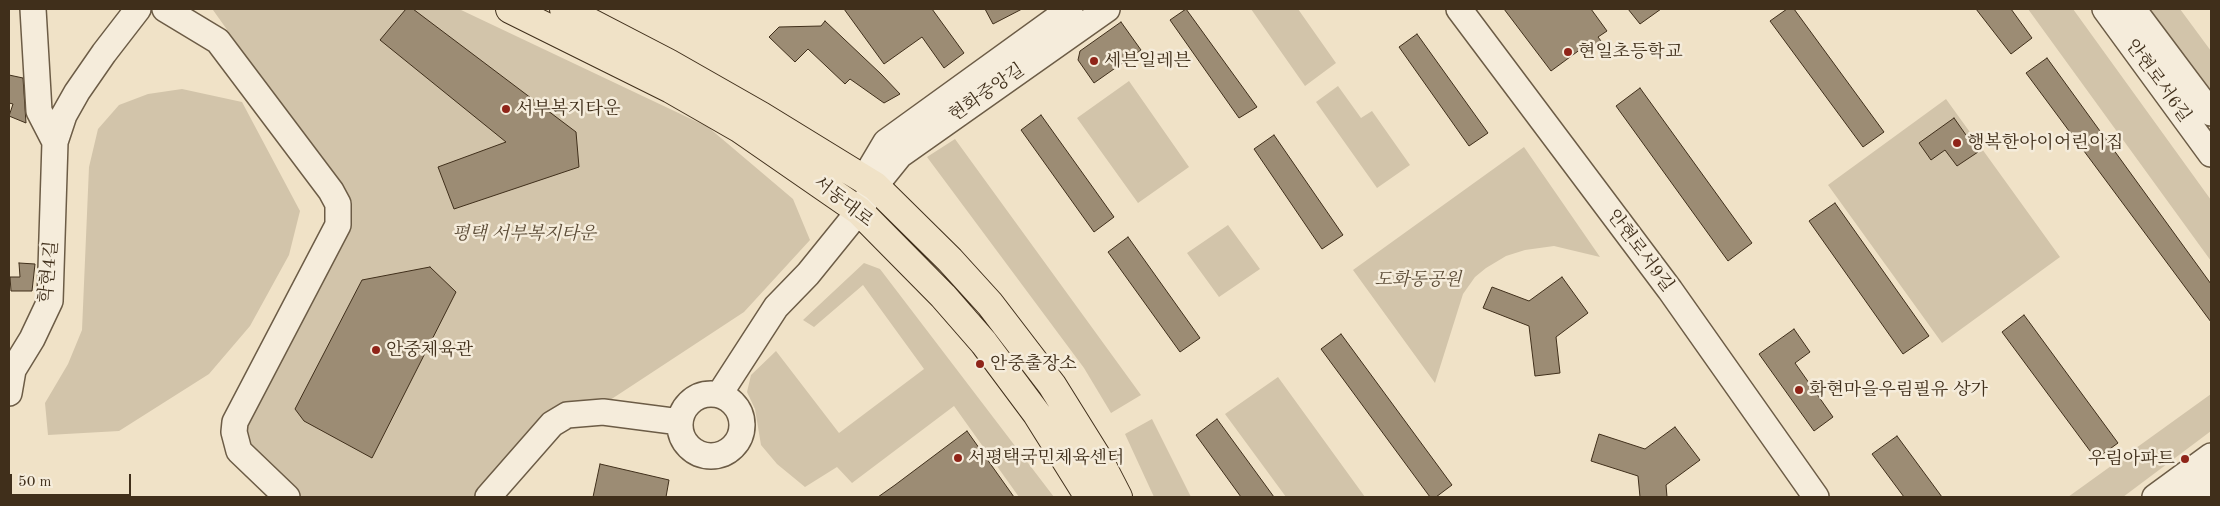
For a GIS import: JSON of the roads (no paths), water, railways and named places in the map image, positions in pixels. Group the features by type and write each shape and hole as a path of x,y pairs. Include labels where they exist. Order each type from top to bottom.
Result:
{"main road":[{"name":"서동대로","path":"510,9 670,89 739,128 859,211 943,296 984,343 1037,414 1089,497"},
{"name":"서동대로","path":"564,9 668,63 761,116 869,183 950,260 990,304 1052,384 1100,462 1118,497"}],"street":[{"name":"학현4길","path":"33,9 39,112 55,142"},
{"name":"학현4길","path":"9,393 13,370 32,339 50,302 55,142 64,115 104,52 138,9"},
{"path":"165,9 218,41 331,191 338,204 338,225 235,422 234,432 239,451 287,497"},
{"name":"현화중앙길","path":"869,183 900,155 1107,9"},
{"name":"안현로서9길","path":"1459,9 1670,290 1816,497"},
{"name":"안현로서6길","path":"2105,9 2211,154"},
{"name":"안현로서6길","path":"2133,9 2211,113"},
{"path":"719,395 776,307 808,274 859,211 886,142 1062,11"},
{"path":"1056,44 1062,11"},
{"path":"704,394 719,395 733,402 742,420 739,439 725,453 706,456 688,446 682,436 680,422 686,405 694,398 704,394"},
{"path":"488,497 552,424 567,415 603,412 680,422"},
{"path":"2155,497 2211,456"},
{"path":"2190,497 2211,481"}],"place":[{"name":"현일초등학교","path":"1568,52"},
{"name":"세븐일레븐","path":"1094,61"},
{"name":"서부복지타운","path":"506,109"},
{"name":"행복한아이어린이집","path":"1957,143"},
{"name":"안중체육관","path":"376,350"},
{"name":"안중출장소","path":"980,364"},
{"name":"화현마을우림필유 상가","path":"1799,390"},
{"name":"서평택국민체육센터","path":"958,458"},
{"name":"우림아파트","path":"2185,459"}],"park label":[{"name":"평택 서부복지타운","path":"524,234"},
{"name":"도화동공원","path":"1418,280"}]}
